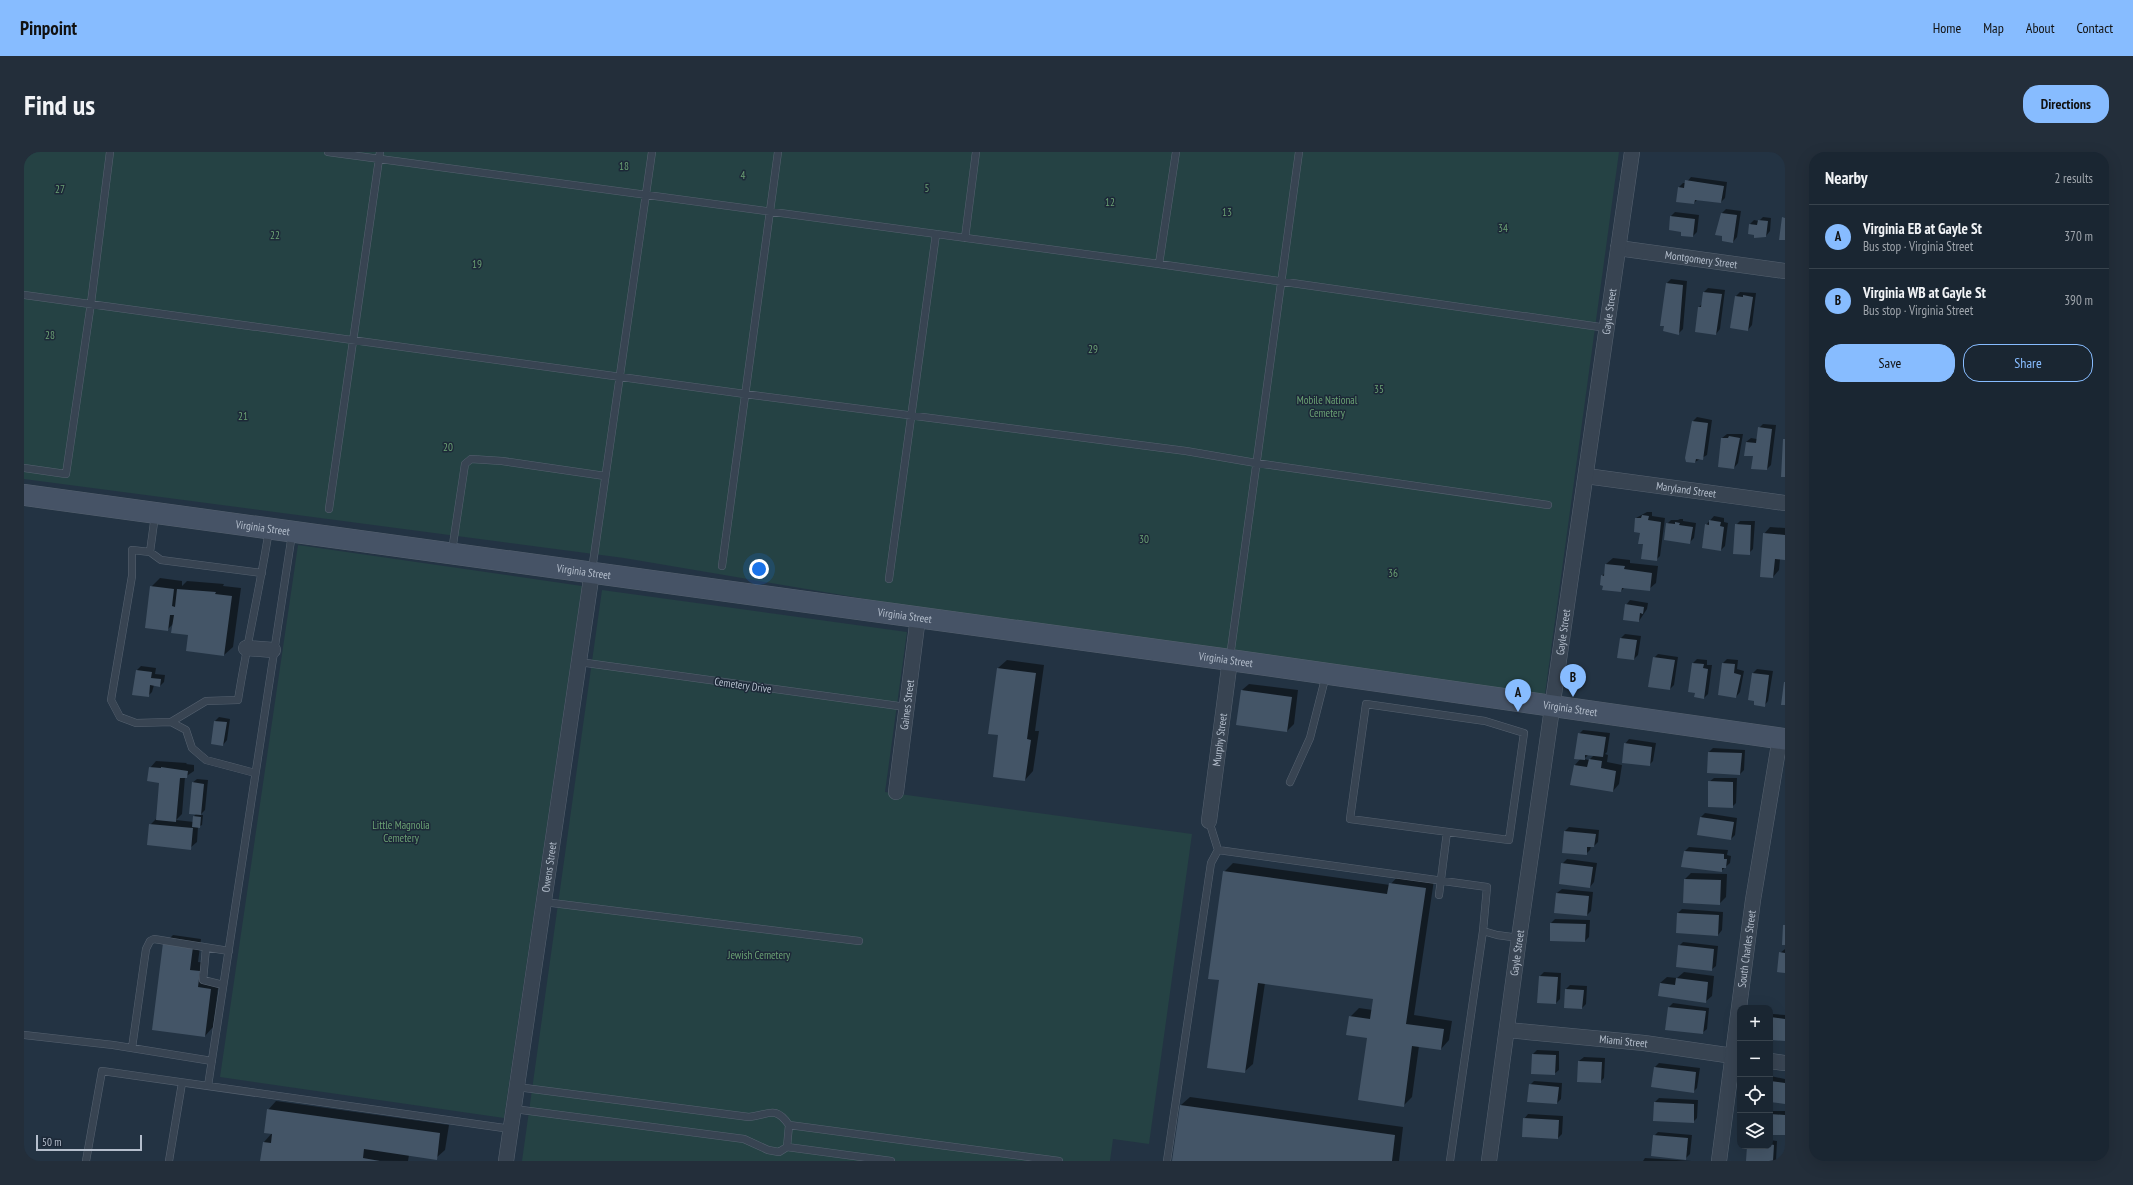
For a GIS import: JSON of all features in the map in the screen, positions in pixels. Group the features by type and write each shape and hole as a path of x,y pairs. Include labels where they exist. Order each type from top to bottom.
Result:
{"street":[{"name":"Gayle Street","path":"1489,1161 1519,938 1632,152"},
{"name":"Montgomery Street","path":"1618,248 1785,271"},
{"name":"Maryland Street","path":"1586,476 1785,503"},
{"name":"Virginia Street","path":"24,495 1327,673 1783,738"},
{"name":"Owens Street","path":"506,1161 592,572"},
{"name":"Gaines Street","path":"896,792 918,617"},
{"path":"246,648 273,650"},
{"name":"Murphy Street","path":"1209,821 1230,660"},
{"name":"South Charles Street","path":"1719,1161 1736,1057 1753,900 1783,738"},
{"name":"Miami Street","path":"1507,1030 1644,1043 1736,1057"},
{"path":"1773,1061 1785,1063"}],"lane":[{"path":"24,468 66,474 91,304 110,152"},
{"path":"328,152 379,155 646,195 1159,264 1607,328"},
{"path":"592,572 652,152"},
{"path":"722,566 778,152"},
{"path":"965,238 976,152"},
{"path":"1159,264 1176,152"},
{"path":"1230,660 1280,282 1299,152"},
{"path":"330,509 379,155"},
{"path":"889,579 936,234"},
{"path":"24,295 354,339 745,394 1186,451 1256,464 1548,505"},
{"path":"452,554 465,464 471,459 502,461 605,476"},
{"path":"150,552 156,513"},
{"path":"262,573 161,560 150,552 132,550 132,576 111,700 120,717 136,723 171,722 206,701 238,700 246,648 262,573 269,528"},
{"path":"208,1086 273,650 293,532"},
{"name":"Cemetery Drive","path":"579,662 906,707"},
{"path":"1290,782 1310,738 1327,673"},
{"path":"1366,704 1485,721 1524,733 1510,840 1447,832 1350,819 1366,704"},
{"path":"171,722 186,730 192,748 206,760 255,773"},
{"path":"1167,1161 1211,863 1218,850 1209,821"},
{"path":"1438,895 1447,832"},
{"path":"1218,850 1488,886 1483,931 1450,1161"},
{"path":"544,902 858,941"},
{"path":"1483,931 1497,935 1519,938"},
{"path":"132,1048 146,949 150,940 154,939 228,951"},
{"path":"206,948 203,980 224,985"},
{"path":"24,1034 132,1048 212,1061"},
{"path":"86,1161 102,1071 511,1129"},
{"path":"169,1161 182,1083"},
{"path":"517,1087 749,1117 774,1112 782,1114 789,1125 787,1147"},
{"path":"514,1108 744,1139 768,1150 779,1152 787,1147 891,1161"},
{"path":"789,1125 1059,1161"}],"green space":[{"name":"Mobile National Cemetery","path":"24,152 1619,152 1545,694 907,606 624,558 24,479"},
{"name":"Little Magnolia Cemetery","path":"298,545 582,586 504,1118 220,1077"},
{"name":"Jewish Cemetery","path":"602,590 907,632 885,792 1192,834 1149,1144 1113,1139 1110,1161 522,1161"}],"building":[{"path":"1685,180 1724,186 1721,203 1695,200 1694,204 1676,202 1678,187 1684,188"},
{"path":"1721,213 1737,215 1733,243 1722,241 1722,236 1715,235"},
{"path":"1670,216 1695,219 1693,237 1681,236 1681,232 1669,230"},
{"path":"1782,217 1785,218 1785,240 1779,240"},
{"path":"1758,220 1768,221 1766,237 1754,238 1754,235 1748,234 1749,224 1757,225"},
{"path":"1666,283 1683,285 1679,335 1663,331 1664,326 1660,326"},
{"path":"1703,292 1722,294 1716,335 1695,332 1698,307 1701,307"},
{"path":"1743,295 1753,297 1748,331 1730,328 1735,296 1743,297"},
{"path":"1692,421 1708,423 1703,460 1696,459 1695,463 1686,462 1685,458"},
{"path":"1758,427 1772,429 1767,470 1751,469 1753,456 1744,456 1746,442 1756,443"},
{"path":"1729,436 1740,438 1734,469 1718,467 1721,438 1728,438"},
{"path":"1783,439 1785,439 1785,477 1781,477"},
{"path":"1642,515 1649,516 1648,520 1661,522 1657,561 1641,559 1643,544 1638,544 1640,533 1634,532 1635,518 1641,518"},
{"path":"1709,520 1721,522 1720,526 1724,527 1721,551 1702,548 1705,524 1709,525"},
{"path":"1675,522 1680,523 1679,525 1693,527 1690,544 1664,540 1666,523 1675,524"},
{"path":"1735,524 1751,525 1750,555 1733,554"},
{"path":"1763,533 1785,535 1785,560 1775,559 1773,578 1760,577"},
{"path":"1605,564 1625,566 1624,569 1652,573 1650,591 1622,588 1621,592 1602,590 1603,586 1600,585 1601,575 1604,576"},
{"path":"150,586 174,589 172,606 175,607 177,589 216,592 215,594 232,596 224,656 186,651 188,635 171,633 174,615 170,615 168,631 145,628"},
{"path":"1625,604 1644,607 1643,614 1640,613 1639,622 1623,620"},
{"path":"1620,638 1637,640 1634,660 1617,658"},
{"path":"1653,657 1675,660 1670,690 1648,687"},
{"path":"1692,663 1704,664 1703,668 1708,669 1704,699 1694,697 1695,693 1688,692"},
{"path":"1722,663 1735,664 1734,673 1741,675 1736,698 1718,695"},
{"path":"997,668 1036,673 1027,739 1031,740 1025,781 993,777 998,735 988,734"},
{"path":"136,670 152,672 151,678 161,679 160,687 150,685 149,697 132,695"},
{"path":"1752,673 1769,675 1765,707 1754,705 1754,701 1748,700"},
{"path":"1784,682 1785,705 1781,705"},
{"path":"1241,690 1292,697 1287,732 1236,725"},
{"path":"214,721 227,722 223,746 211,744"},
{"path":"1578,733 1606,737 1603,757 1585,755 1585,760 1574,759"},
{"path":"1624,743 1652,747 1650,766 1622,763"},
{"path":"1708,752 1742,753 1740,775 1707,773"},
{"path":"1589,759 1602,761 1601,768 1616,771 1613,792 1570,785 1574,765 1587,767"},
{"path":"149,767 161,767 188,771 187,778 180,778 176,822 156,820 159,783 147,781"},
{"path":"1708,781 1733,782 1733,808 1708,807"},
{"path":"192,782 204,784 201,815 189,814"},
{"path":"193,816 201,817 200,828 192,827"},
{"path":"1700,817 1734,822 1731,840 1697,835"},
{"path":"149,824 193,828 191,850 147,845"},
{"path":"1564,831 1596,834 1594,847 1587,847 1587,855 1562,853"},
{"path":"1684,851 1724,854 1724,859 1727,859 1726,868 1722,868 1722,872 1681,867"},
{"path":"1561,863 1593,867 1590,888 1559,884"},
{"path":"1223,871 1387,894 1389,883 1426,888 1406,1024 1444,1029 1441,1050 1412,1046 1404,1107 1358,1100 1367,1038 1346,1035 1349,1016 1370,1019 1373,999 1258,983 1245,1073 1207,1068 1219,980 1208,979"},
{"path":"1684,879 1721,880 1720,905 1683,903"},
{"path":"1556,893 1589,896 1587,916 1554,913"},
{"path":"1677,913 1719,915 1718,936 1676,933"},
{"path":"1550,923 1586,924 1585,942 1550,941"},
{"path":"1783,925 1785,925 1785,945 1782,945"},
{"path":"163,943 193,947 190,970 200,971 198,987 211,989 205,1037 152,1030"},
{"path":"1678,945 1714,949 1712,971 1676,967"},
{"path":"1779,952 1785,953 1785,973 1777,972"},
{"path":"1539,976 1558,977 1556,1004 1537,1003"},
{"path":"1676,978 1708,982 1706,1003 1658,996 1660,983 1675,985"},
{"path":"1565,989 1584,990 1582,1009 1564,1008"},
{"path":"1668,1007 1706,1011 1703,1034 1665,1030"},
{"path":"1773,1017 1785,1019 1785,1041 1773,1040"},
{"path":"1532,1054 1556,1055 1555,1075 1531,1074"},
{"path":"1578,1061 1602,1062 1601,1083 1577,1082"},
{"path":"1654,1067 1696,1072 1694,1093 1651,1087"},
{"path":"1773,1081 1785,1083 1785,1104 1773,1102"},
{"path":"1529,1084 1559,1087 1557,1104 1527,1102"},
{"path":"1654,1102 1694,1104 1694,1123 1653,1121"},
{"path":"1180,1105 1395,1135 1392,1161 1172,1161"},
{"path":"267,1109 440,1133 437,1160 364,1149 363,1158 380,1161 260,1161 263,1142 271,1143 272,1134 264,1133"},
{"path":"1773,1114 1785,1115 1785,1135 1773,1135"},
{"path":"1523,1118 1559,1120 1558,1139 1522,1137"},
{"path":"1653,1135 1688,1138 1686,1160 1651,1156"},
{"path":"1774,1145 1773,1161 1746,1161 1747,1149 1773,1149"}],"place":[{"name":"Virginia WB at Gayle St","path":"1573,697"},
{"name":"Virginia EB at Gayle St","path":"1518,712"}],"park label":[{"name":"18","path":"624,166"},
{"name":"4","path":"743,175"},
{"name":"5","path":"927,188"},
{"name":"27","path":"60,189"},
{"name":"12","path":"1110,202"},
{"name":"13","path":"1227,212"},
{"name":"34","path":"1503,228"},
{"name":"22","path":"275,235"},
{"name":"19","path":"477,264"},
{"name":"28","path":"50,335"},
{"name":"29","path":"1093,349"},
{"name":"35","path":"1379,389"},
{"name":"21","path":"243,416"},
{"name":"20","path":"448,447"},
{"name":"30","path":"1144,539"},
{"name":"36","path":"1393,573"}]}
